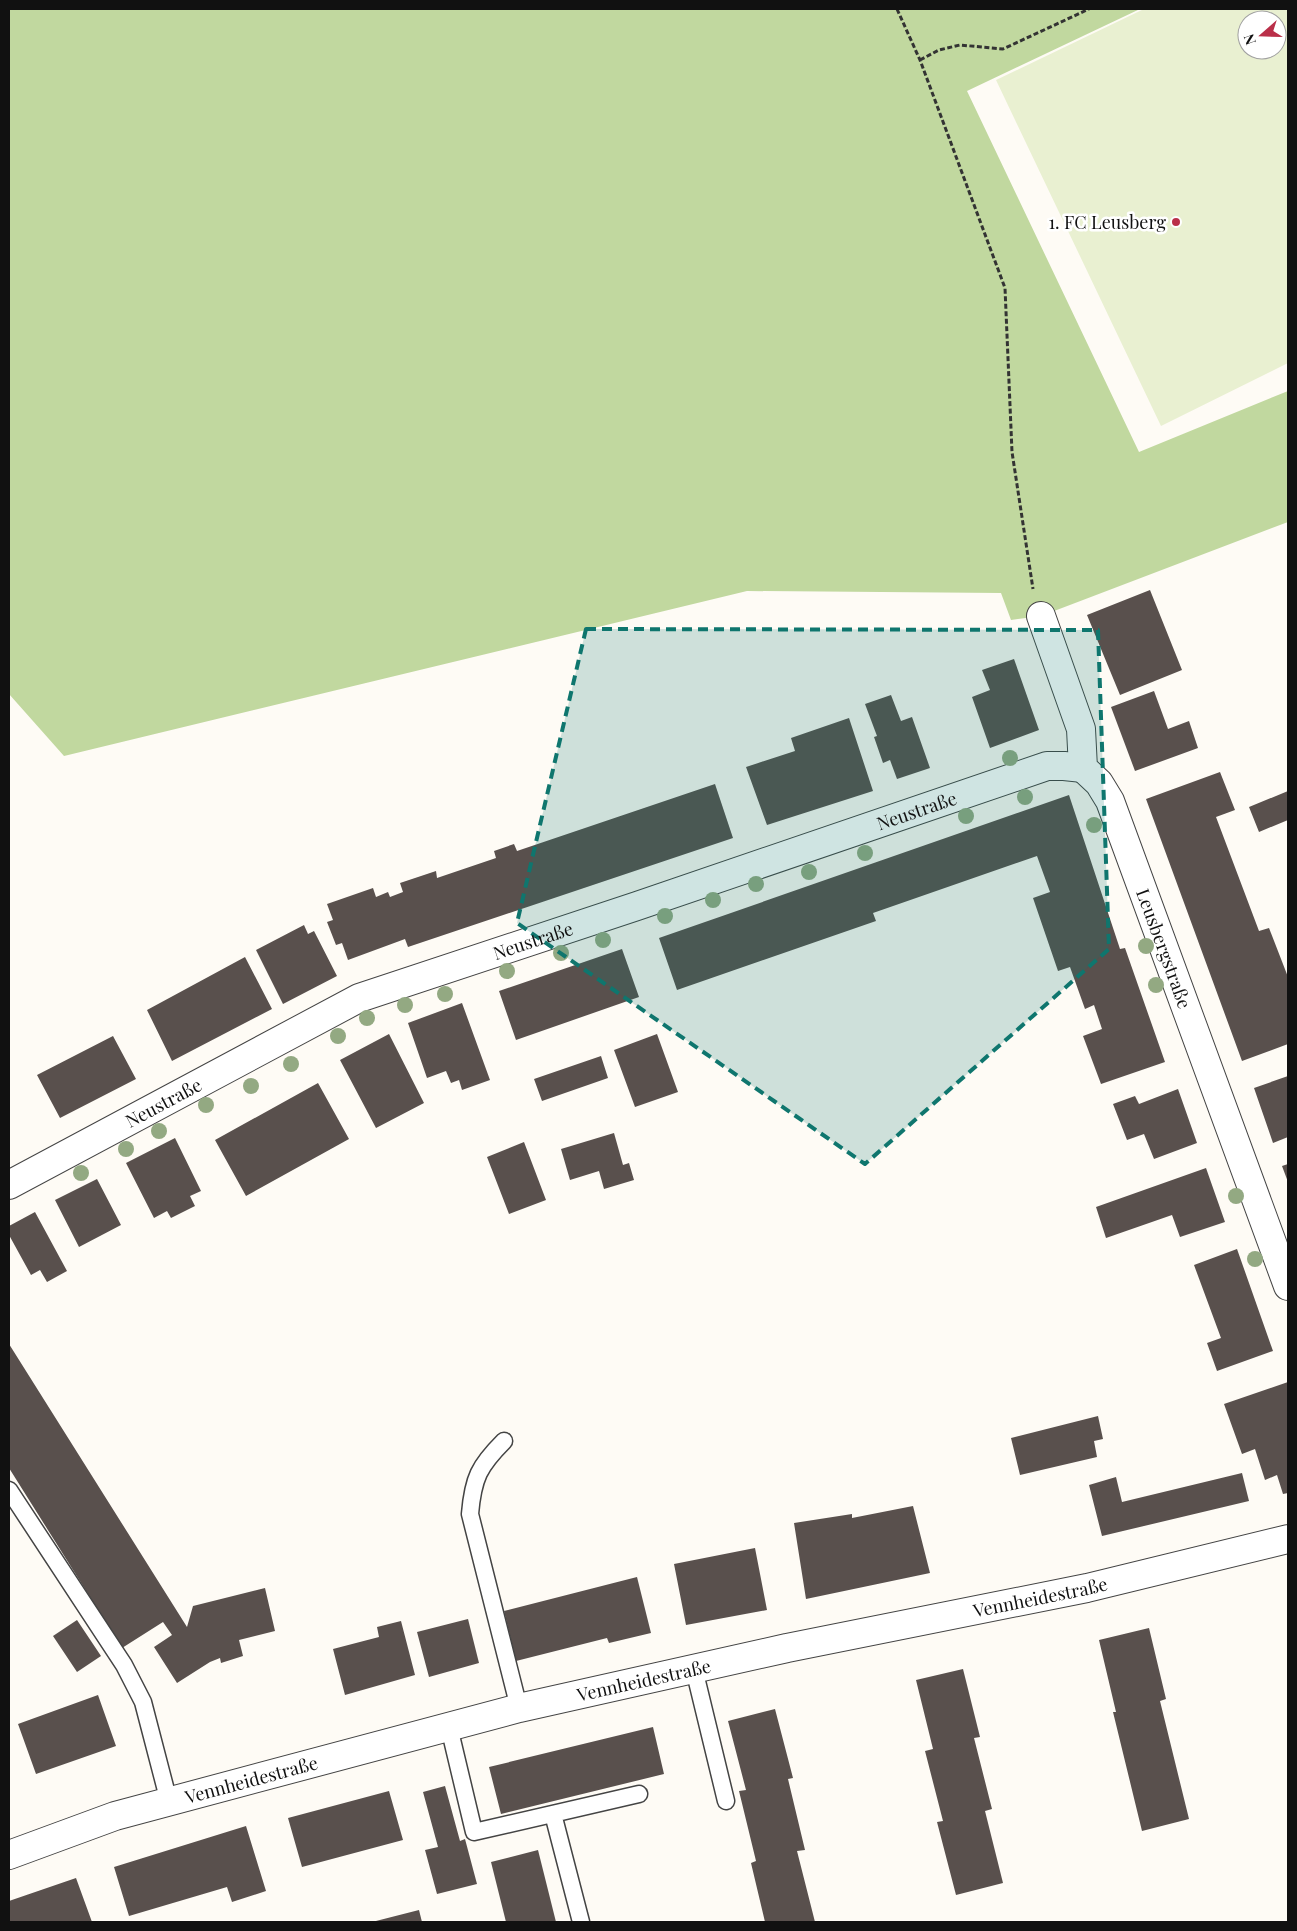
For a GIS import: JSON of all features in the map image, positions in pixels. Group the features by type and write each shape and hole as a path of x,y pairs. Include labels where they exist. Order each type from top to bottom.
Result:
{"street":[{"path":"1041,616 1081,729 1083,768"},
{"name":"Neustraße","path":"9,1185 359,998 646,903 1047,766 1083,768"},
{"name":"Leusbergstraße","path":"1083,768 1099,783 1110,801 1288,1286"},
{"name":"Vennheidestraße","path":"9,1855 115,1816 519,1708 797,1646 1087,1588 1288,1539"}],"lane":[{"path":"504,1441 486,1460 472,1487 470,1514 519,1708"},
{"path":"9,1490 124,1665 143,1702 169,1802"},
{"path":"694,1669 726,1801"},
{"path":"449,1727 474,1832 639,1794"},
{"path":"553,1814 580,1922"}],"path":[{"path":"897,9 920,60 1005,288 1012,452 1030,580 1041,616"},
{"path":"920,60 939,50 960,45 1002,49 1089,9"}],"highlighted area":[{"path":"586,629 1098,630 1109,949 865,1164 517,923"}],"green space":[{"path":"9,9 1140,9 967,91 1139,452 1288,391 1288,522 1041,616 1011,620 1001,593 747,591 64,756 9,694"},
{"name":"1. FC Leusberg","path":"1144,9 1288,9 1288,363 1161,426 996,80"}],"building":[{"path":"1150,590 1182,670 1120,695 1087,615"},
{"path":"1014,659 1039,730 990,748 972,697 990,690 982,670"},
{"path":"1154,691 1168,729 1189,721 1198,748 1135,771 1111,707"},
{"path":"891,695 901,721 912,717 930,768 897,779 890,760 883,763 874,737 877,736 865,704"},
{"path":"849,718 873,791 767,825 746,767 795,751 791,738"},
{"path":"1220,772 1235,810 1216,817 1259,931 1269,928 1288,977 1288,1044 1242,1061 1146,799"},
{"path":"715,784 733,838 408,947 405,939 348,960 342,943 336,945 327,922 333,920 327,904 373,888 376,897 388,892 390,897 403,892 400,883 436,871 437,878 496,858 494,851 514,844 517,851"},
{"path":"1288,791 1288,820 1259,832 1249,807"},
{"path":"1069,795 1120,949 1125,948 1165,1062 1101,1084 1083,1036 1102,1029 1094,1005 1085,1009 1070,967 1058,971 1033,898 1050,892 1037,856 873,913 876,921 677,990 659,938"},
{"path":"304,925 308,934 314,931 337,976 283,1004 256,950"},
{"path":"622,949 639,997 516,1040 499,991"},
{"path":"245,957 272,1009 172,1061 147,1010"},
{"path":"462,1003 490,1080 462,1090 459,1080 451,1083 446,1071 427,1078 408,1023"},
{"path":"389,1034 424,1103 376,1128 340,1060"},
{"path":"657,1034 678,1092 635,1107 614,1050"},
{"path":"113,1036 136,1079 60,1118 37,1075"},
{"path":"601,1056 608,1078 542,1101 534,1079"},
{"path":"1288,1076 1288,1137 1273,1143 1254,1088"},
{"path":"318,1083 349,1139 246,1196 215,1140"},
{"path":"1178,1089 1197,1143 1154,1159 1144,1134 1127,1140 1113,1104 1135,1096 1139,1104"},
{"path":"614,1133 623,1165 629,1163 634,1180 604,1189 599,1171 570,1180 561,1149"},
{"path":"175,1138 201,1191 190,1196 195,1206 171,1218 167,1211 154,1218 126,1163"},
{"path":"524,1142 546,1200 509,1214 487,1157"},
{"path":"1288,1164 1288,1182 1282,1166"},
{"path":"1206,1168 1225,1222 1180,1237 1172,1215 1106,1238 1096,1207"},
{"path":"97,1179 121,1225 79,1247 55,1200"},
{"path":"35,1212 67,1271 47,1282 40,1270 31,1275 9,1235 9,1226"},
{"path":"1237,1249 1273,1351 1217,1371 1207,1343 1221,1338 1194,1265"},
{"path":"9,1344 187,1627 193,1606 265,1588 275,1631 239,1640 243,1656 221,1663 220,1658 210,1662 177,1683 154,1647 172,1635 163,1622 122,1648 9,1468"},
{"path":"1288,1382 1288,1493 1283,1494 1277,1475 1265,1480 1255,1449 1242,1454 1224,1404"},
{"path":"1098,1416 1103,1439 1094,1441 1097,1457 1020,1475 1011,1438"},
{"path":"1242,1473 1249,1501 1102,1536 1089,1485 1116,1477 1122,1502"},
{"path":"913,1506 930,1573 806,1599 794,1523 852,1514 852,1518"},
{"path":"755,1548 767,1610 686,1625 674,1564"},
{"path":"637,1577 651,1633 609,1643 607,1638 516,1661 504,1611"},
{"path":"468,1619 479,1663 429,1677 417,1632"},
{"path":"77,1620 101,1656 77,1672 53,1636"},
{"path":"401,1621 415,1675 345,1695 333,1649 379,1637 377,1627"},
{"path":"1149,1628 1166,1699 1160,1701 1189,1819 1142,1831 1113,1712 1116,1712 1099,1640"},
{"path":"963,1669 980,1737 974,1738 992,1809 985,1811 1003,1883 956,1895 937,1822 943,1821 925,1751 933,1749 916,1680"},
{"path":"98,1695 116,1746 36,1774 18,1724"},
{"path":"775,1709 793,1778 788,1779 805,1850 797,1851 815,1922 765,1922 751,1863 756,1861 739,1791 746,1790 728,1721"},
{"path":"653,1727 664,1774 501,1814 489,1767"},
{"path":"445,1786 460,1841 465,1839 477,1884 437,1894 425,1850 438,1847 423,1792"},
{"path":"389,1791 403,1840 302,1867 288,1818"},
{"path":"246,1826 266,1891 232,1902 227,1887 129,1916 114,1867"},
{"path":"538,1850 556,1922 506,1922 491,1862"},
{"path":"76,1878 92,1922 9,1922 9,1901"},
{"path":"419,1910 422,1922 372,1922"}],"place":[{"name":"1. FC Leusberg","path":"1176,222"}]}
